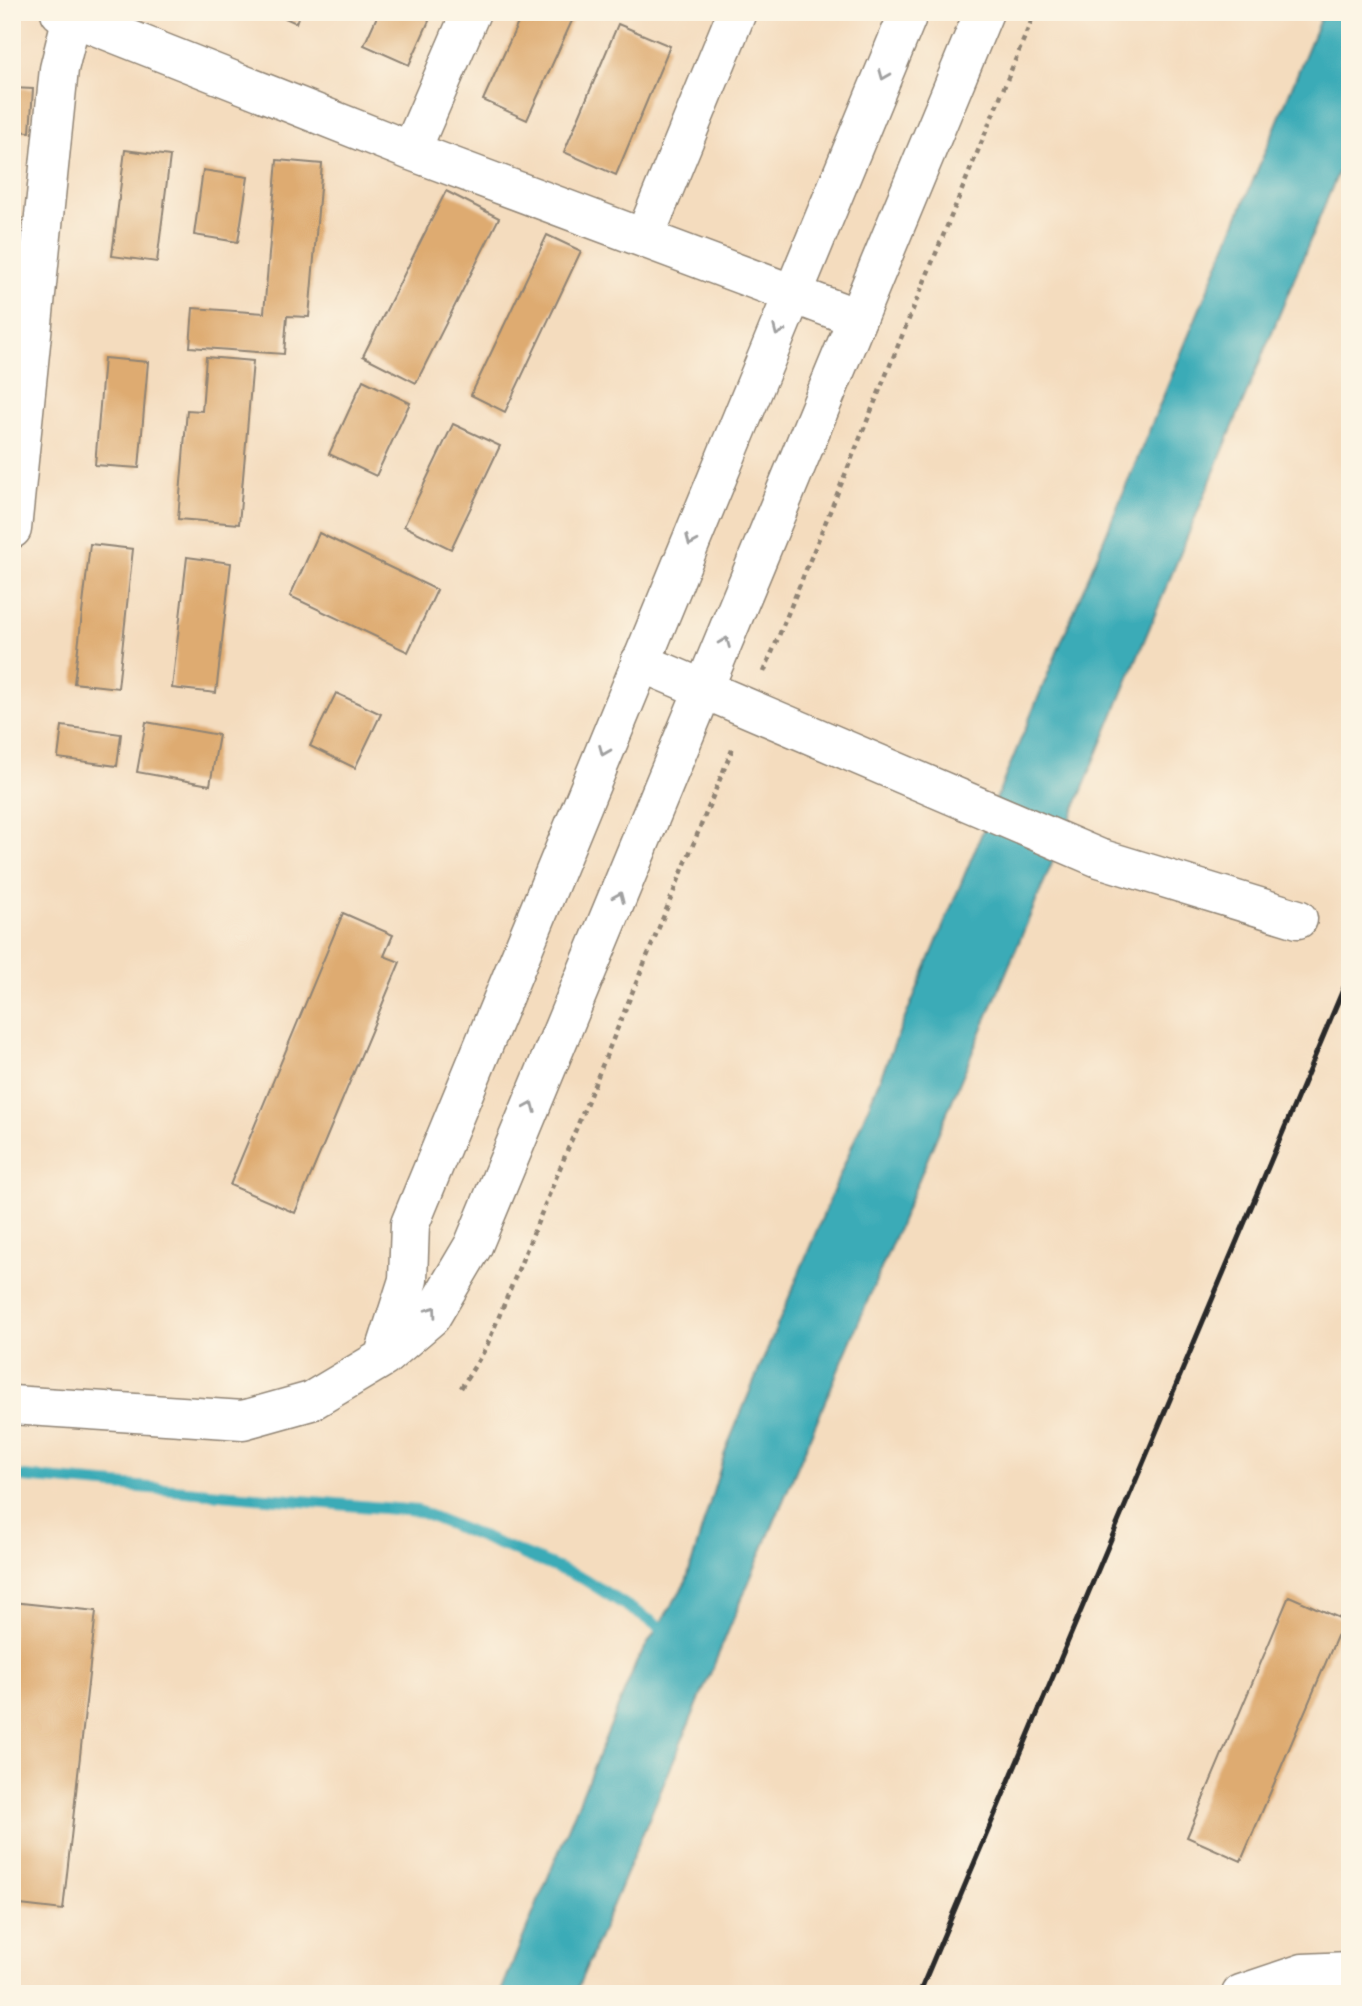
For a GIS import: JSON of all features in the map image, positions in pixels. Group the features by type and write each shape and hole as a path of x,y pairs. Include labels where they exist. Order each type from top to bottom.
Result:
{"street":[{"path":"411,151 471,12"},
{"path":"644,238 737,12"},
{"path":"383,1358 408,1280 410,1224 909,12"},
{"path":"12,1405 243,1420 312,1401 383,1358 431,1317 473,1246 984,12"},
{"path":"12,529 59,69 68,14 411,151 857,318"},
{"path":"640,662 1099,858 1298,919"},
{"path":"1241,1994 1303,1973 1350,1971"}],"water":[{"path":"1323,12 1350,12 1350,144 1035,904 575,1994 500,1994 637,1661 686,1582 726,1449"}],"building":[{"path":"272,12 300,12 296,23"},
{"path":"379,12 433,12 409,65 364,45"},
{"path":"523,12 576,12 527,120 483,100"},
{"path":"618,24 670,46 616,175 564,152"},
{"path":"12,88 33,89 30,132 12,131"},
{"path":"125,150 170,156 157,262 112,256"},
{"path":"277,160 322,164 309,317 287,316 284,354 190,347 193,308 264,313"},
{"path":"203,170 248,177 238,242 194,235"},
{"path":"446,191 499,218 416,383 363,356"},
{"path":"547,235 581,251 505,412 471,395"},
{"path":"206,357 253,361 239,524 178,519 187,410 202,411"},
{"path":"104,358 148,362 139,468 95,465"},
{"path":"363,380 410,403 376,476 329,454"},
{"path":"453,424 500,446 451,549 404,526"},
{"path":"319,533 437,590 408,652 290,596"},
{"path":"90,544 133,549 118,688 74,683"},
{"path":"187,557 231,563 216,693 172,688"},
{"path":"336,693 381,714 355,768 310,746"},
{"path":"146,722 219,735 210,785 137,772"},
{"path":"62,726 121,734 117,766 58,758"},
{"path":"343,913 393,935 384,956 400,962 295,1213 230,1185"},
{"path":"1289,1596 1344,1620 1241,1861 1187,1837"},
{"path":"12,1602 96,1611 63,1910 12,1904"}],"waterway":[{"path":"12,1476 418,1511 584,1579 671,1634"}],"railway":[{"path":"919,1994 1350,973"}]}
